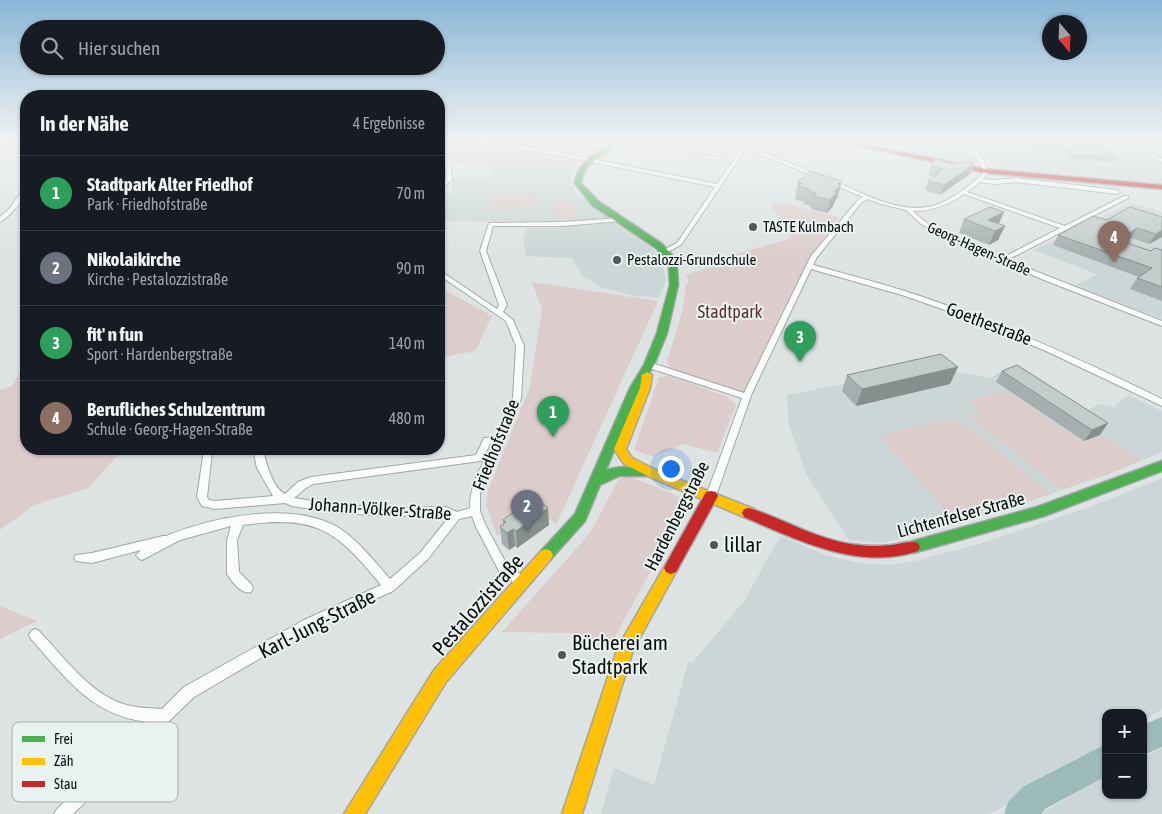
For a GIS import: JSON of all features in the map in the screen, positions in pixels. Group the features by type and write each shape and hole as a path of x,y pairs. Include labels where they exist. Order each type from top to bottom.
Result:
{"street":[{"path":"578,180 578,183 595,203 665,251 679,244 721,180"},
{"path":"687,180 717,186"},
{"name":"Georg-Hagen-Straße","path":"826,180 868,197 908,209 922,223 1002,260 1162,324"},
{"path":"908,209 936,207 962,192 975,180"},
{"path":"992,180 995,182 1016,180 1118,192"},
{"path":"1087,180 1162,185"},
{"path":"962,192 1064,228"},
{"name":"Hardenbergstraße","path":"572,814 626,646 711,496 746,397 814,256 860,201 868,197"},
{"path":"1002,260 1078,220 1092,216 1126,197"},
{"path":"0,220 12,209 20,198"},
{"path":"499,313 503,305 484,251 490,226 496,222 562,224 620,220"},
{"name":"Pestalozzistraße","path":"354,814 440,676 580,518 635,388 649,365 662,333 673,291 673,267 665,251"},
{"name":"Goethestraße","path":"809,266 935,303 986,322 1068,357 1162,403"},
{"name":"Friedhofstraße","path":"445,276 509,320 520,346 517,398 500,440 481,477 475,494 475,511 481,527 503,568 522,582"},
{"path":"649,365 746,397"},
{"name":"Pestalozzistraße","path":"623,456 620,449 645,388 649,365"},
{"name":"Johann-Völker-Straße","path":"207,455 202,497 206,503 215,504 286,499 302,485 311,481 480,458 487,440 500,440"},
{"name":"Johann-Völker-Straße","path":"259,455 262,468 277,494 292,502 338,509 393,512 446,511 456,516 475,511"},
{"name":"Lichtenfelser Straße","path":"623,456 656,475 820,542 854,552 903,550 1039,512 1162,466"},
{"name":"Lichtenfelser Straße","path":"597,481 606,473 617,471 656,475"},
{"name":"Karl-Jung-Straße","path":"158,722 189,692 308,624 389,587 424,556 456,516"},
{"path":"80,558 92,558 238,520 266,517 299,519 332,529 359,550 389,587"},
{"path":"238,520 232,540 233,574 247,588"},
{"path":"142,555 175,537"},
{"path":"35,635 88,690 107,704 122,710 164,716"},
{"name":"Karl-Jung-Straße","path":"62,814 74,802"}],"shaded area":[{"path":"452,180 571,180 571,184 577,194 609,218 556,222 445,221 445,195 452,194"},
{"path":"1139,180 1162,180 1162,182"},
{"path":"1131,203 1162,212 1162,319 1074,286 1097,274 1034,250"},
{"name":"Pestalozzi-Grundschule","path":"614,223 651,247 662,262 666,280 659,298 630,295 598,286 582,275 572,258 527,256 523,242 527,226"},
{"path":"929,367 990,378 1008,368 1088,411 1098,404 1114,407 1129,395 1162,411 1162,452 1106,475 1003,510 936,529 882,543 849,540 807,475 789,425 787,395"},
{"path":"1162,478 1162,709 1147,718 1147,709 1102,709 1102,746 996,811 987,814 601,814 614,768 654,785 688,662 692,663 745,600 780,536 826,555 857,563 892,565 979,544 1090,507"},
{"path":"1162,748 1162,814 1040,814 1102,776 1102,799 1147,799 1147,755"}],"green space":[{"path":"538,194 539,206 491,209 491,196"},
{"path":"553,202 572,202 577,218 557,219"},
{"name":"Stadtpark","path":"771,203 781,203 839,217 810,256 744,393 670,369 667,362 682,313 685,286 689,282 686,276 693,272 717,266 726,257 788,239 791,236 788,228 773,211"},
{"path":"532,282 658,301 556,525 539,509 497,536 486,504 489,488 530,387 542,309"},
{"path":"445,290 492,316 475,351 445,357"},
{"path":"20,371 20,455 118,455 88,488 34,505 0,530 0,390 12,386"},
{"path":"670,376 728,397 736,405 717,453 684,444 654,457 634,450 659,377"},
{"path":"1007,391 1083,442 1103,435 1142,460 1106,475 1061,490 967,415 981,412 969,400"},
{"path":"951,419 969,427 1051,494 957,523 880,437 883,434"},
{"path":"630,477 678,496 685,507 607,652 570,633 502,632 590,533 619,479"},
{"path":"0,606 37,621 0,639"}],"building":[{"path":"800,180 838,180 841,181 838,184 841,185 834,192 837,192 830,200 814,196 816,193 798,186 802,183 798,182"},
{"path":"929,180 951,180 944,185 928,181"},
{"path":"990,207 1004,212 988,220 1005,226 995,231 964,219"},
{"path":"1130,207 1162,217 1162,230 1156,234 1137,228 1118,240 1151,251 1154,248 1162,250 1162,287 1137,278 1152,268 1058,235 1093,216 1107,220"},
{"path":"941,354 958,367 862,389 847,375"},
{"path":"1017,365 1108,423 1092,430 1002,371"},
{"path":"535,497 548,508 516,531 513,529 507,533 500,527 506,522 503,520"}],"waterway":[{"path":"1147,738 1162,732"},
{"path":"1020,814 1034,798 1102,761"}],"traffic: fast":[{"path":"546,555 580,517 635,388 649,365 662,333 674,285 673,267 669,256 659,246 595,203 578,183 578,180"},
{"path":"913,547 1039,512 1162,466"},
{"path":"597,481 613,473 631,471 643,473"}],"traffic: slow":[{"path":"647,375 645,388 620,449 628,461 656,475 749,513"},
{"path":"354,814 440,676 546,555"},
{"path":"572,814 626,647 671,568"}],"traffic: jam":[{"path":"1084,180 1162,187"},
{"path":"671,568 711,496"},
{"path":"749,513 809,538 849,550 870,552 913,547"}],"place":[{"name":"TASTE Kulmbach","path":"753,227"},
{"name":"Pestalozzi-Grundschule","path":"617,260"},
{"name":"Berufliches Schulzentrum","path":"1114,262"},
{"name":"fit' n fun","path":"800,362"},
{"name":"Stadtpark Alter Friedhof","path":"553,437"},
{"name":"Nikolaikirche","path":"527,531"},
{"name":"lillar","path":"714,545"},
{"name":"Bücherei am Stadtpark","path":"562,655"}]}
